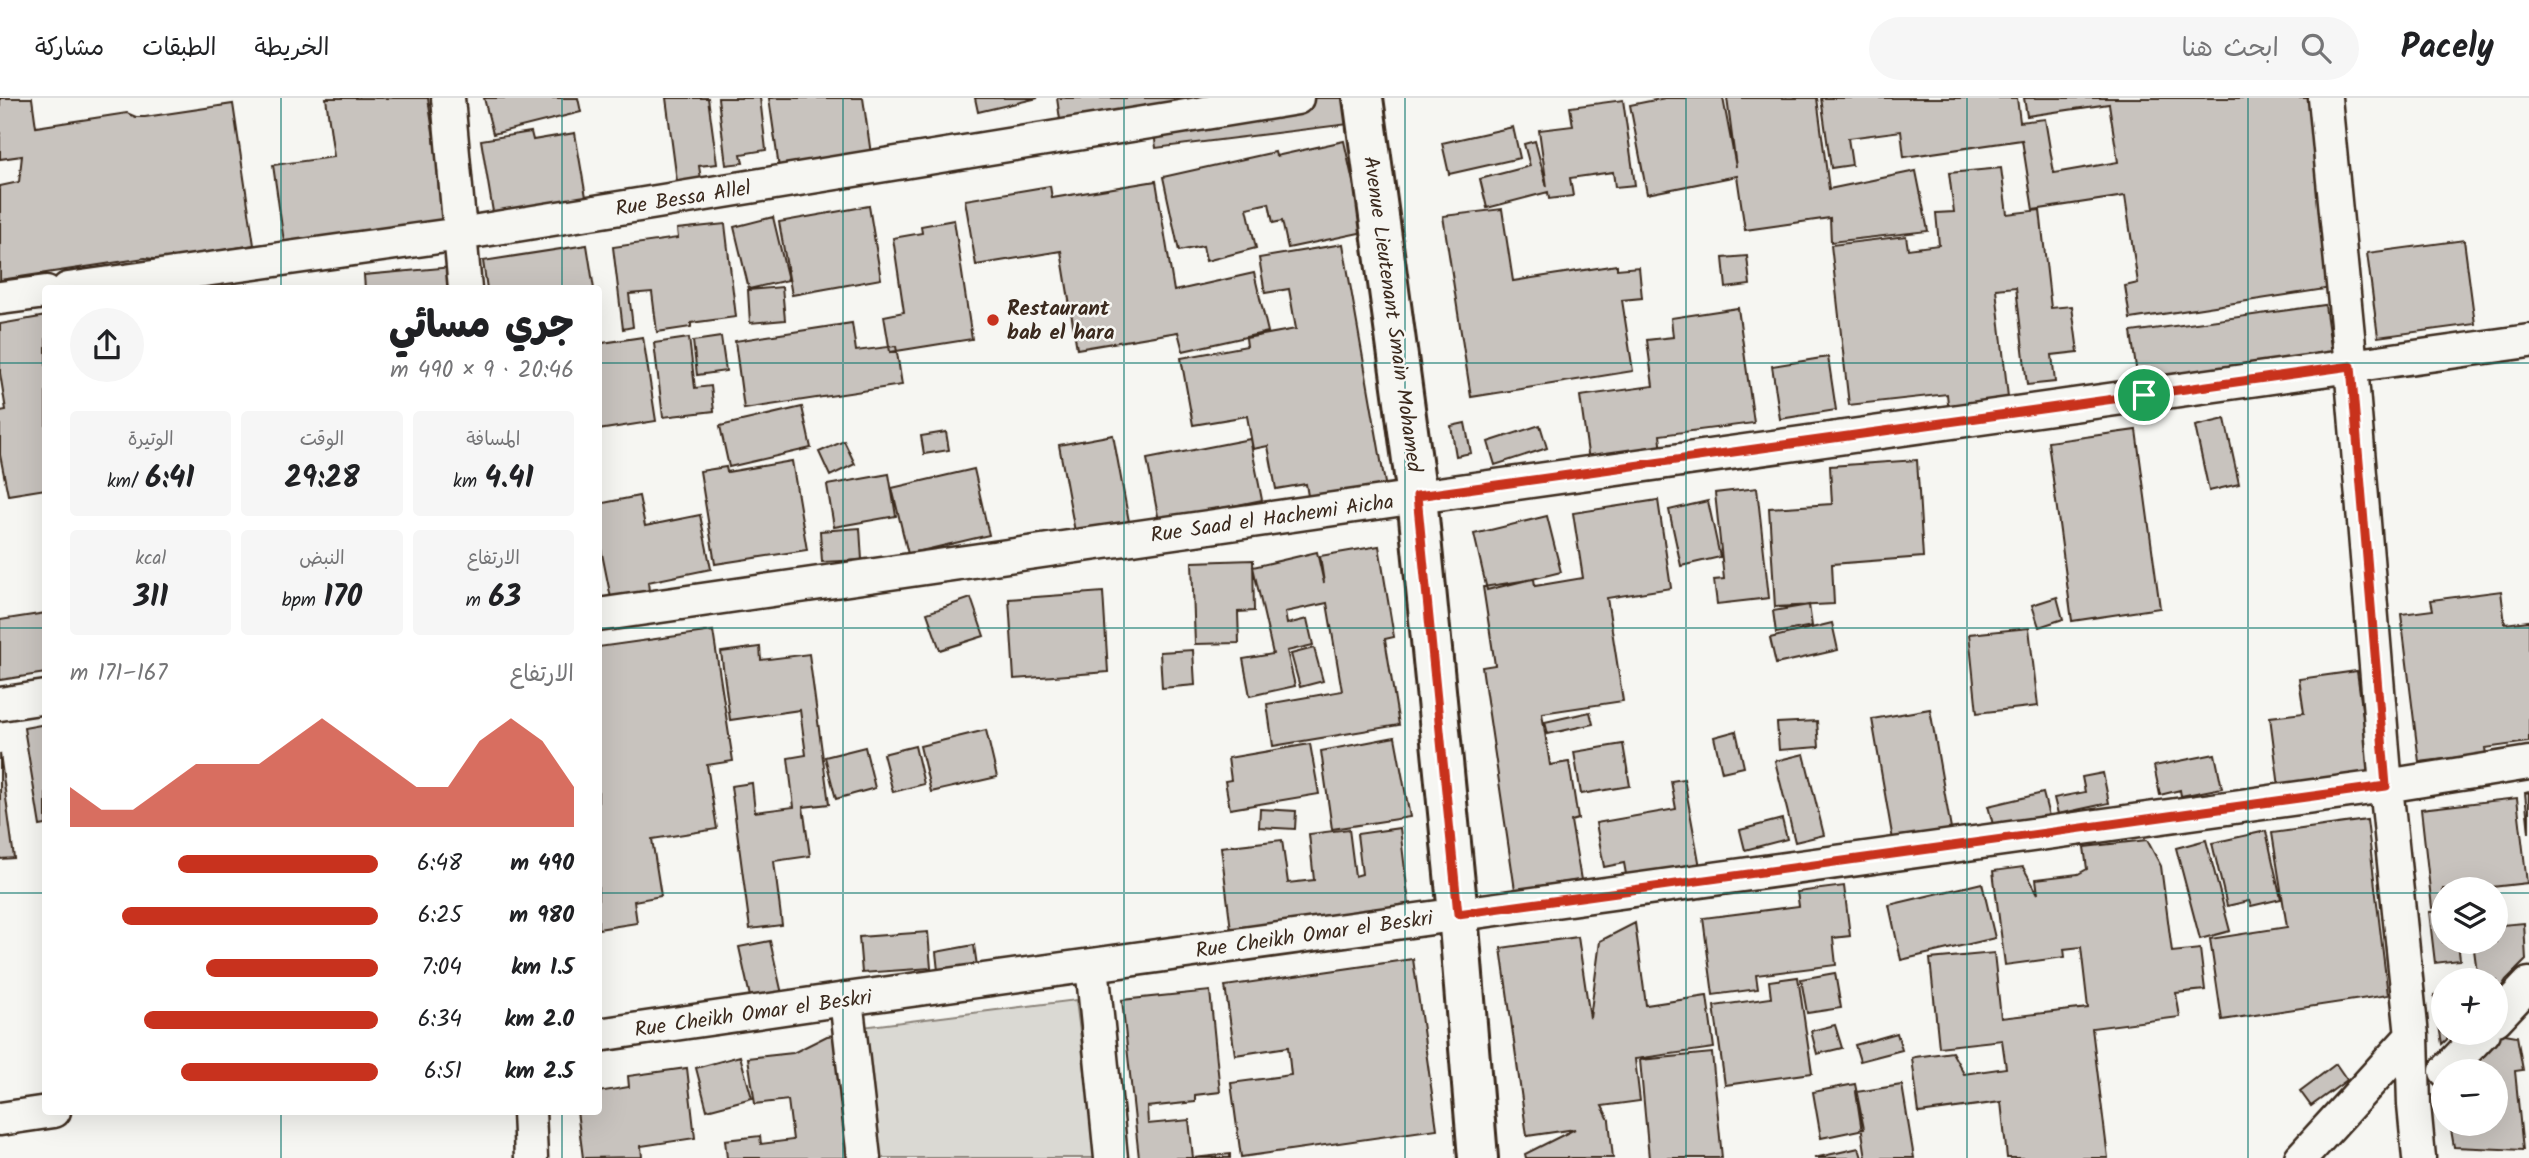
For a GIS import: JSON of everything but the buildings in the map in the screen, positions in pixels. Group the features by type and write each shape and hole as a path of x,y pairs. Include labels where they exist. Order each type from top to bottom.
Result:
{"main road":[{"name":"Avenue Lieutenant Smain Mohamed","path":"1363,98 1417,496 1458,914 1478,1158"}],"street":[{"path":"448,98 465,285"},
{"name":"Rue Bessa Allel","path":"97,285 460,234 1297,98"},
{"path":"2325,98 2351,366 2386,786 2412,1035 2419,1158"},
{"path":"0,298 42,293"},
{"name":"Rue Saad el Hachemi Aicha","path":"602,614 1417,496 2529,341"},
{"path":"0,704 42,698"},
{"name":"Rue Cheikh Omar el Beskri","path":"602,1034 2386,786 2529,763"},
{"path":"1092,965 1111,1158"},
{"path":"2508,1006 2529,984"},
{"path":"846,999 864,1158"},
{"path":"2301,1158 2412,1035"},
{"path":"2458,1059 2471,1045"},
{"path":"2414,1105 2431,1087"},
{"path":"0,1119 42,1113"},
{"path":"529,1115 531,1158"}],"shaded area":[{"path":"1076,1000 1096,1158 878,1158 862,1027"}],"place":[{"name":"Restaurant bab el hara","path":"993,320"}],"route":[{"path":"2351,366 2386,786 1458,914 1417,496 2144,395 2351,366"}]}
